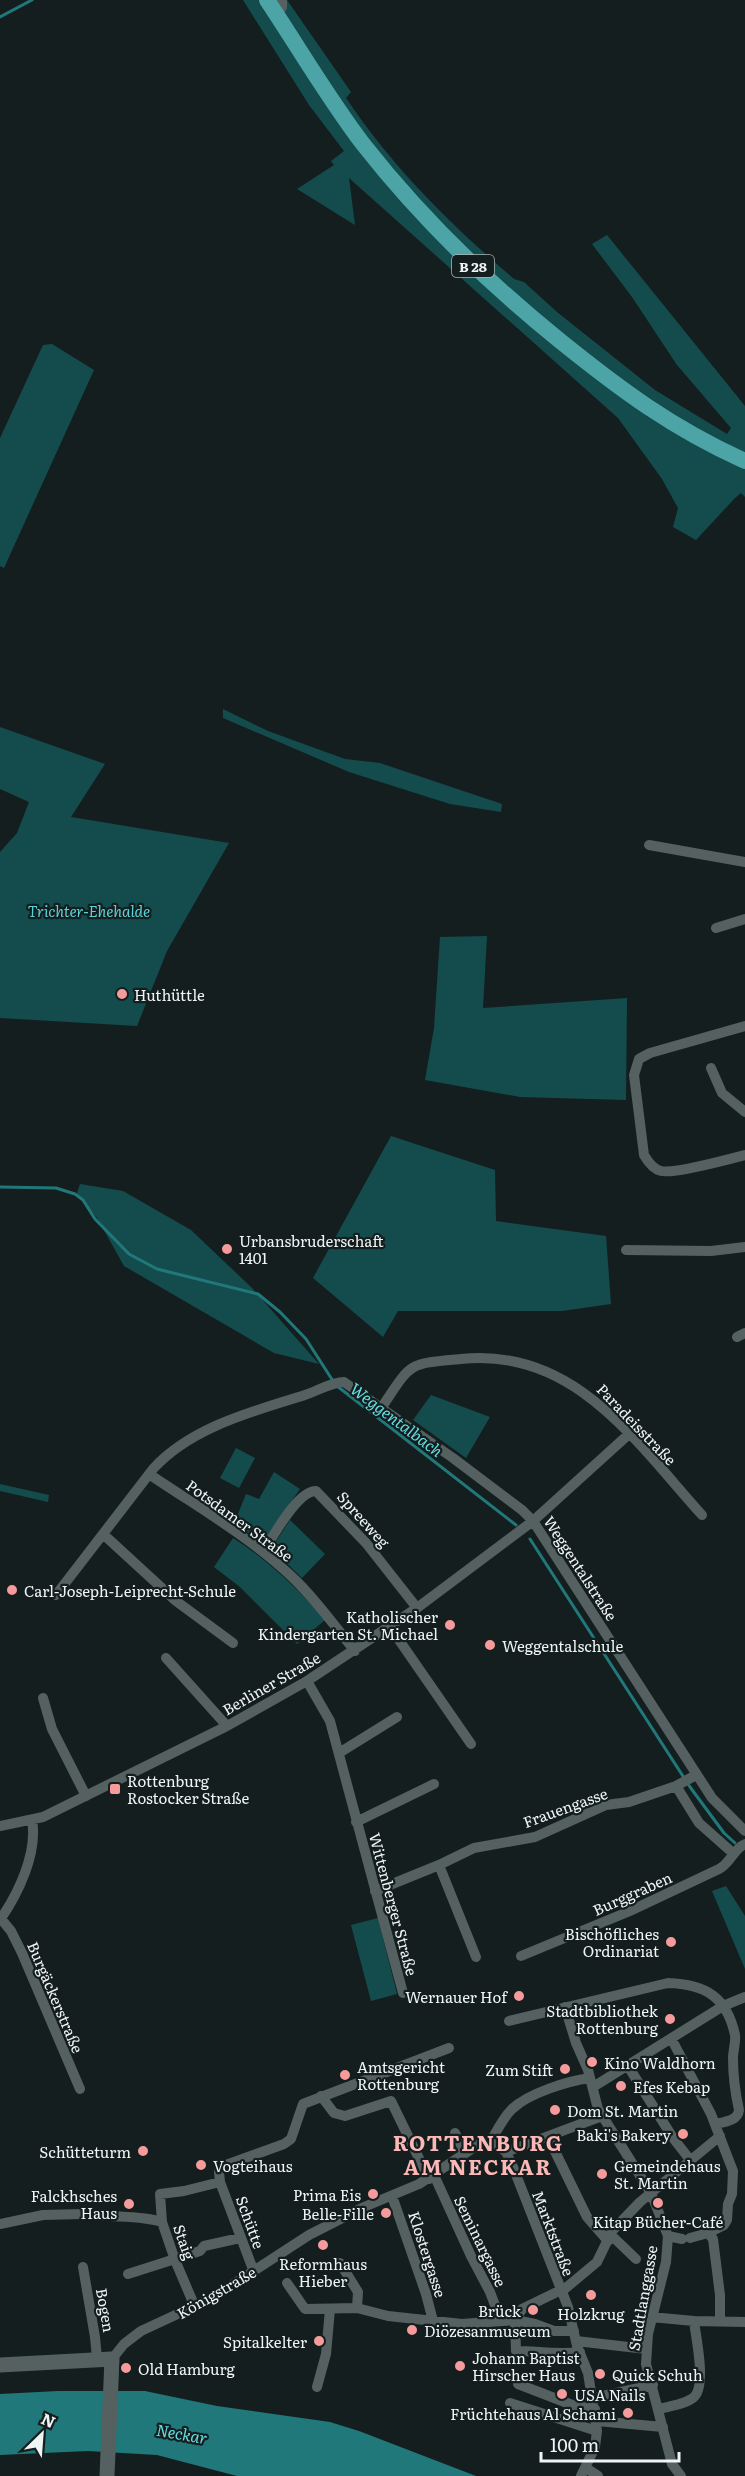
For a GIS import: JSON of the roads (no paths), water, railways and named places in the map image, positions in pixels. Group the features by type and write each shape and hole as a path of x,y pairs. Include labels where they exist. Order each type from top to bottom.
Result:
{"main road":[{"name":"B 28","path":"267,0 280,8 332,101 369,151 438,232 484,276 580,357 641,404 680,429 745,461"}],"street":[{"path":"649,845 745,862"},
{"path":"716,928 745,919"},
{"path":"745,1026 650,1053 639,1059 634,1075 645,1155 648,1163 657,1170 671,1171 745,1155"},
{"path":"711,1068 723,1093 745,1112"},
{"path":"626,1250 711,1251 745,1247"},
{"name":"Paradeisstraße","path":"382,1407 405,1374 415,1365 479,1357 529,1366 574,1385 596,1400 702,1515"},
{"name":"Weggentalstraße","path":"56,1595 149,1474 172,1451 200,1435 260,1409 332,1385 349,1384 467,1469 533,1521 686,1781 699,1823 734,1854"},
{"name":"Berliner Straße","path":"0,1826 32,1820 86,1796 226,1726 356,1651 533,1521 628,1434"},
{"name":"Potsdamer Straße","path":"149,1474 263,1552 301,1586 356,1651"},
{"name":"Spreeweg","path":"263,1552 299,1499 309,1491 316,1491 366,1543 417,1608"},
{"path":"103,1534 176,1601 232,1643"},
{"path":"390,1627 471,1744"},
{"path":"166,1658 226,1726"},
{"name":"Wittenberger Straße","path":"307,1681 330,1721 403,1993"},
{"path":"43,1698 52,1729 86,1796"},
{"path":"339,1753 397,1718"},
{"name":"Weggentalstraße","path":"686,1781 712,1798 745,1831"},
{"name":"Frauengasse","path":"375,1891 440,1865 474,1848 535,1837 606,1805 629,1802 686,1781"},
{"name":"Wittenberger Straße","path":"356,1822 434,1784"},
{"path":"0,1919 14,1896 26,1866 33,1835 32,1820"},
{"name":"Burggraben","path":"521,1956 653,1901 726,1865 740,1846 745,1844"},
{"path":"440,1865 476,1957"},
{"name":"Burgäckerstraße","path":"0,1919 11,1931 22,1953 80,2089"},
{"path":"509,2021 668,1983 706,1990 716,1996 723,2006 735,2035 733,2076 738,2114 733,2119 715,2124"},
{"path":"602,2116 510,2151 491,2141 511,2109 518,2105 548,2090 588,2081 628,2066 723,2006 745,1997"},
{"name":"Stadtlanggasse","path":"565,2007 596,2103 651,2193 668,2236 666,2262 651,2317 646,2364 654,2385 672,2464 681,2476"},
{"path":"668,2236 686,2239 708,2234 724,2225 732,2194 733,2171 715,2124 672,2040"},
{"path":"219,2177 223,2166 228,2163 284,2144 291,2139 303,2104 449,2048"},
{"path":"628,2066 673,2138 691,2161"},
{"name":"Seminargasse","path":"321,2096 334,2113 345,2116 392,2100 445,2200 490,2292 501,2321"},
{"path":"455,2133 465,2153"},
{"path":"576,2339 565,2354 549,2351 516,2351 515,2320 522,2309 561,2291 592,2267 609,2238 651,2193 720,2136"},
{"path":"548,2137 587,2217 636,2259"},
{"name":"Königstraße","path":"104,2358 141,2331 195,2307 254,2272 309,2235 431,2177 479,2144 491,2141"},
{"name":"Marktstraße","path":"510,2151 561,2291 594,2403 597,2426"},
{"name":"Schütte","path":"162,2222 160,2194 219,2177 254,2272"},
{"name":"Klostergasse","path":"392,2196 433,2321"},
{"name":"Staig","path":"0,2224 43,2215 70,2213 162,2222 195,2307"},
{"path":"708,2234 715,2245 720,2320"},
{"path":"128,2274 200,2251 204,2246 240,2238"},
{"path":"340,2263 358,2292 357,2308"},
{"name":"Bogen","path":"83,2268 104,2358"},
{"path":"287,2283 305,2309 357,2308 388,2316 462,2324 515,2320 535,2324 576,2339 630,2349 646,2349"},
{"path":"317,2386 326,2354 326,2308"},
{"path":"651,2317 745,2322"},
{"path":"659,2409 689,2400 695,2396 699,2388 699,2362 694,2321"},
{"path":"0,2365 104,2358 111,2390 107,2476"},
{"path":"518,2384 575,2406 594,2403 611,2394 654,2385"},
{"path":"510,2403 597,2426 663,2427"},
{"path":"597,2426 595,2447 584,2472 598,2476"}],"water":[{"name":"Neckar","path":"145,2391 217,2406 330,2422 476,2476 237,2476 157,2455 88,2451 0,2455 0,2394"}],"waterway":[{"path":"0,17 32,0"},
{"name":"Weggentalbach","path":"0,1187 56,1188 75,1194 83,1200 95,1219 129,1254 157,1269 258,1294 280,1312 306,1339 333,1381"},
{"name":"Weggentalbach","path":"337,1386 516,1525"},
{"name":"Weggentalbach","path":"530,1539 690,1787 724,1833 735,1843"}],"place":[{"name":"Huthüttle","path":"122,994"},
{"name":"Urbansbruderschaft 1401","path":"227,1249"},
{"name":"Carl-Joseph-Leiprecht-Schule","path":"12,1590"},
{"name":"Katholischer Kindergarten St. Michael","path":"450,1625"},
{"name":"Weggentalschule","path":"490,1645"},
{"name":"Rottenburg Rostocker Straße","path":"115,1789"},
{"name":"Bischöfliches Ordinariat","path":"671,1942"},
{"name":"Wernauer Hof","path":"519,1996"},
{"name":"Stadtbibliothek Rottenburg","path":"670,2019"},
{"name":"Kino Waldhorn","path":"592,2062"},
{"name":"Zum Stift","path":"565,2069"},
{"name":"Amtsgericht Rottenburg","path":"345,2075"},
{"name":"Efes Kebap","path":"621,2086"},
{"name":"Dom St. Martin","path":"555,2110"},
{"name":"Baki's Bakery","path":"683,2134"},
{"name":"Schütteturm","path":"143,2151"},
{"name":"Vogteihaus","path":"201,2165"},
{"name":"Gemeindehaus St. Martin","path":"602,2174"},
{"name":"Prima Eis","path":"373,2194"},
{"name":"Kitap Bücher-Café","path":"658,2203"},
{"name":"Falckhsches Haus","path":"129,2204"},
{"name":"Belle-Fille","path":"386,2213"},
{"name":"Reformhaus Hieber","path":"323,2245"},
{"name":"Holzkrug","path":"591,2295"},
{"name":"Brück","path":"533,2310"},
{"name":"Diözesanmuseum","path":"412,2330"},
{"name":"Spitalkelter","path":"319,2341"},
{"name":"Johann Baptist Hirscher Haus","path":"460,2366"},
{"name":"Old Hamburg","path":"126,2368"},
{"name":"Quick Schuh","path":"600,2374"},
{"name":"USA Nails","path":"562,2394"},
{"name":"Früchtehaus Al Schami","path":"628,2413"}],"district":[{"name":"ROTTENBURG AM NECKAR","path":"478,2153"}],"park label":[{"name":"Trichter-Ehehalde","path":"89,910"}]}
